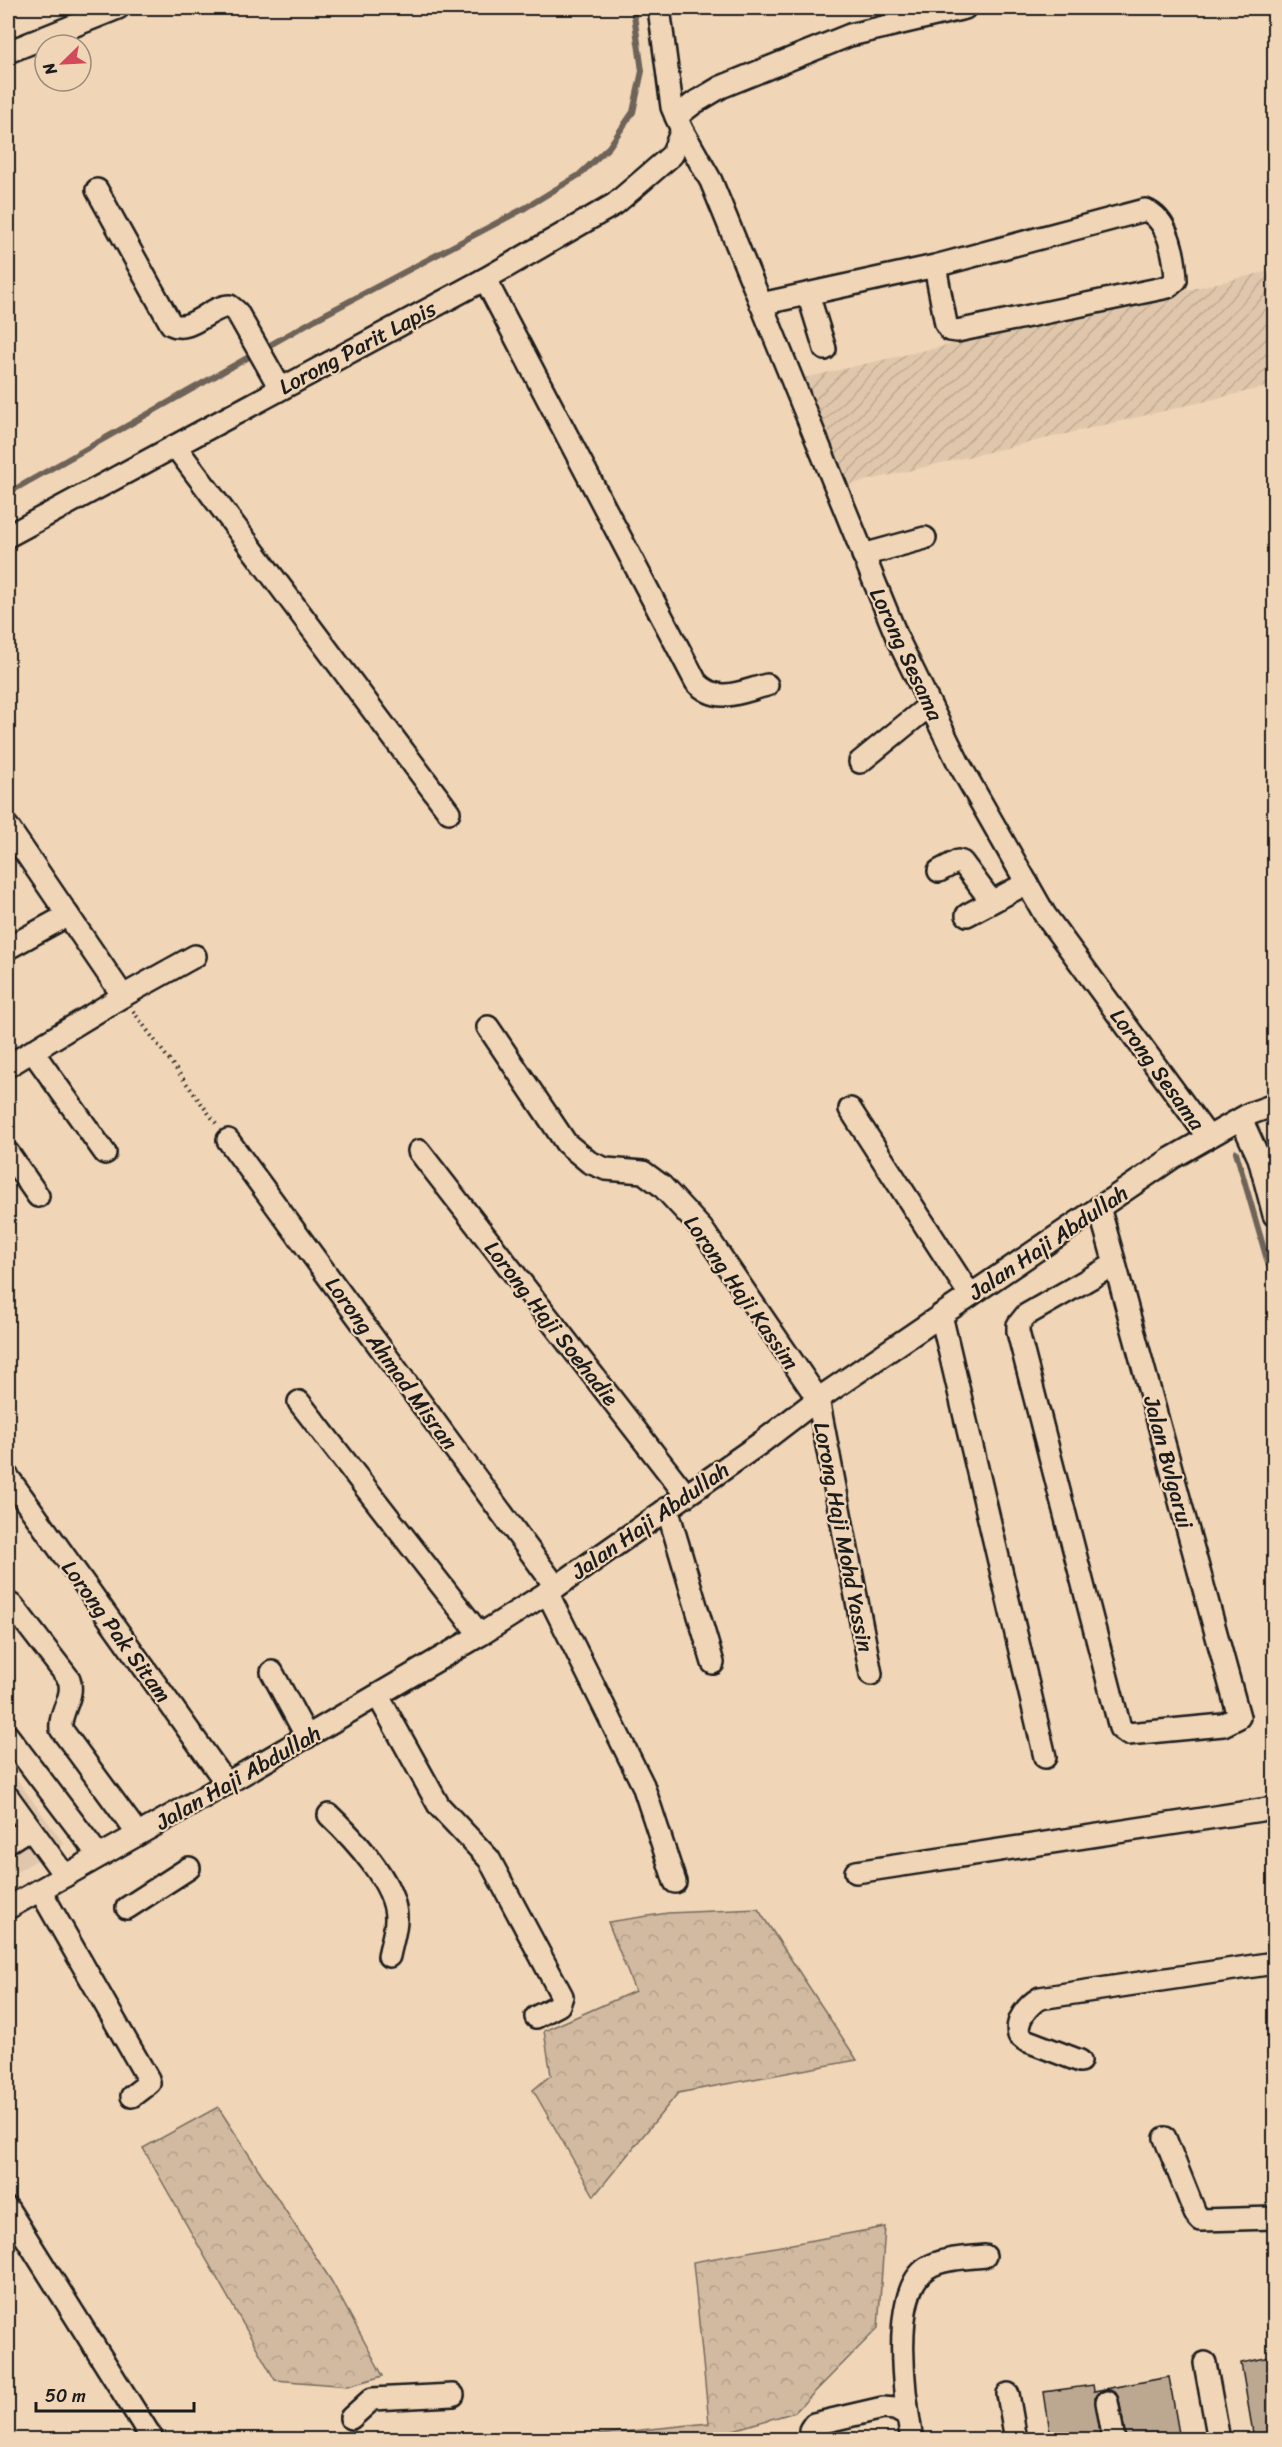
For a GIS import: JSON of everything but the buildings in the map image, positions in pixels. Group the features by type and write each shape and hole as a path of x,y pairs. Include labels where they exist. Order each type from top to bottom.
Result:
{"street":[{"path":"8,52 118,8"},
{"name":"Lorong Sesama","path":"659,8 669,93 679,124 711,181 899,642 958,762 1045,915 1208,1137"},
{"path":"679,124 694,103 722,87 850,34 965,8"},
{"name":"Lorong Parit Lapis","path":"8,536 485,279 615,204 672,155 679,124"},
{"path":"97,190 171,324 186,326 222,306 230,306 237,312 280,388"},
{"path":"761,304 935,266 1145,210 1156,214 1162,224 1176,280 1168,287 957,331 950,330 946,324 935,266"},
{"path":"485,279 696,682 707,694 719,697 767,685"},
{"path":"808,294 825,349"},
{"path":"175,446 449,812"},
{"path":"863,555 925,538"},
{"path":"860,762 930,705"},
{"path":"10,837 68,915 123,996"},
{"path":"939,871 958,861 962,862 991,901"},
{"path":"968,915 1027,882"},
{"path":"8,948 68,915"},
{"path":"8,1066 123,996 195,956"},
{"name":"Lorong Haji Kassim","path":"488,1027 566,1143 589,1162 606,1169 643,1172 662,1186 702,1229 818,1399"},
{"path":"33,1052 105,1153"},
{"name":"Jalan Haji Abdullah","path":"8,1908 227,1784 480,1635 551,1590 818,1399 1172,1158 1241,1119 1275,1105"},
{"path":"850,1110 970,1295"},
{"path":"1241,1119 1259,1158 1275,1215"},
{"name":"Lorong Ahmad Misran","path":"228,1140 551,1590 643,1785 675,1882"},
{"name":"Lorong Haji Soehadie","path":"419,1151 686,1495"},
{"path":"8,1153 38,1196"},
{"name":"Jalan Bvlgarui","path":"1099,1207 1115,1264 1239,1717 1223,1725 1128,1734 1120,1728 1018,1325 1026,1315 1115,1264"},
{"path":"941,1315 1045,1757"},
{"name":"Lorong Haji Mohd Yassin","path":"818,1399 871,1674"},
{"path":"299,1402 480,1635"},
{"name":"Lorong Pak Sitam","path":"8,1477 227,1784"},
{"path":"667,1508 713,1663"},
{"path":"8,1603 13,1606 69,1679 72,1689 60,1720 61,1729 138,1834"},
{"path":"272,1672 308,1737"},
{"path":"378,1696 438,1806 489,1859 562,1996 559,2006 536,2017"},
{"path":"8,1736 99,1856"},
{"path":"8,1797 65,1876"},
{"path":"856,1872 1275,1808"},
{"path":"329,1815 356,1840 382,1880 393,1903 396,1919 389,1956"},
{"path":"8,1842 30,1828"},
{"path":"127,1908 189,1868"},
{"path":"40,1890 148,2079 149,2084 132,2096"},
{"path":"1080,2061 1025,2040 1019,2035 1020,2020 1034,2001 1040,1998 1275,1963"},
{"path":"1165,2138 1195,2212 1201,2220 1275,2218"},
{"path":"8,2209 153,2439"},
{"path":"912,2439 903,2358 905,2308 912,2282 927,2267 956,2259 985,2256"},
{"path":"1205,2363 1219,2439"},
{"path":"1008,2394 1016,2439"},
{"path":"351,2418 372,2398 453,2395"},
{"path":"1107,2402 1114,2439"},
{"path":"811,2439 810,2430 814,2424 883,2408 895,2409 908,2416"}],"path":[{"path":"123,996 156,1046 228,1140"}],"shaded area":[{"path":"1274,270 1274,385 848,485 804,378"},
{"path":"8,1767 64,1844 8,1877"}],"green space":[{"path":"758,1909 857,2060 678,2093 594,2196 533,2090 551,2075 544,2031 635,1991 608,1922 668,1913"},
{"path":"218,2107 332,2282 383,2376 348,2386 275,2380 143,2148"},
{"path":"885,2227 878,2328 795,2412 723,2433 723,2439 593,2439 593,2435 709,2423 693,2262"}],"waterway":[{"path":"8,493 316,319 525,208 579,175 609,147 633,112 642,71 633,8"},
{"path":"1236,1152 1274,1284"}]}
